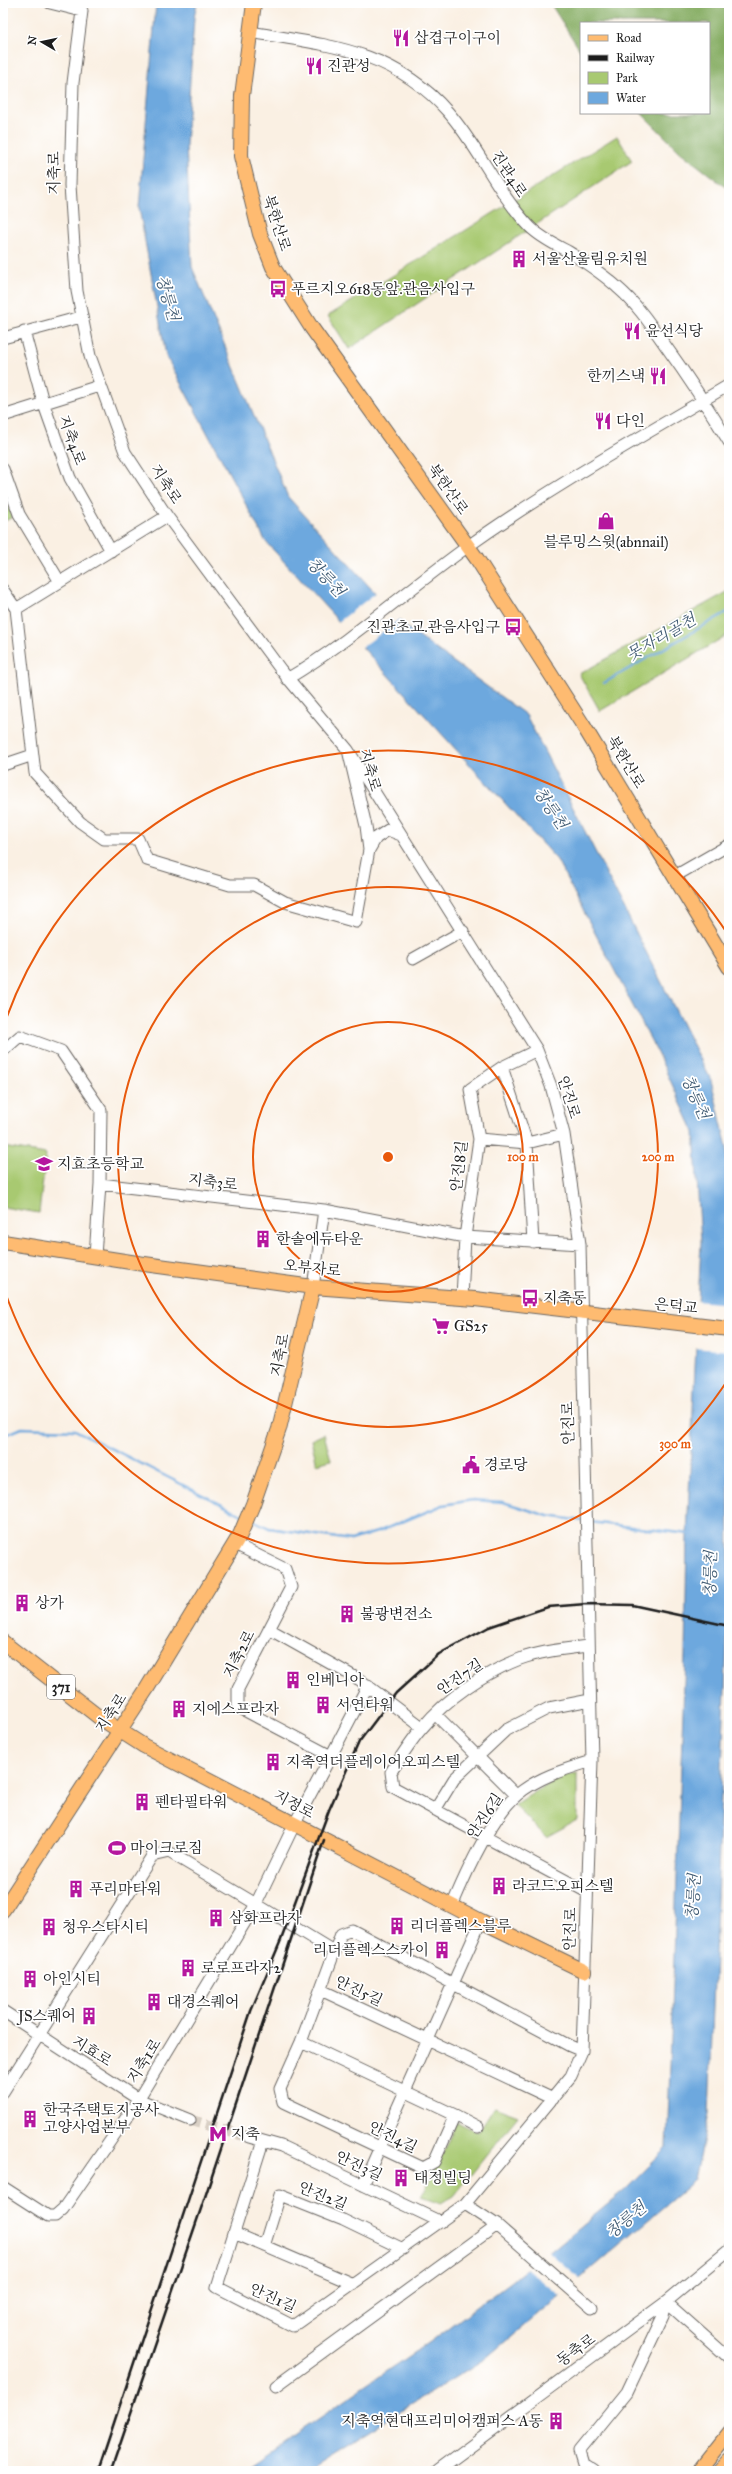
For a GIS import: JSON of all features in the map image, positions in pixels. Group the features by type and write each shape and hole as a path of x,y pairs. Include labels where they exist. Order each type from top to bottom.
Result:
{"main road":[{"name":"북한산로","path":"254,3 242,96 241,156 260,234 273,267 311,327 468,546 583,725 729,967"},
{"name":"오부자로","path":"3,1242 313,1286 462,1299 618,1317"},
{"name":"지축로","path":"3,1910 120,1731 235,1544 242,1530 253,1504 279,1429 313,1286"},
{"name":"은덕교","path":"618,1317 729,1329"},
{"name":"지정로","path":"3,1642 100,1718 144,1746 295,1823 480,1921 584,1971"},
{"path":"699,2471 729,2433"},
{"path":"720,2471 729,2460"}],"street":[{"name":"지축로","path":"32,755 34,773 80,822 104,839 138,839 147,860 230,885 254,885 285,902 356,922 369,850 366,826 348,750 287,679 167,516 125,452 99,386 81,317 70,185 73,83 82,11 50,3"},
{"name":"진관4로","path":"250,32 315,41 364,55 396,70 418,85 448,111 478,154 509,203 531,228 595,268 640,309 704,400 729,442"},
{"path":"3,338 24,331 81,317"},
{"name":"지축4로","path":"24,331 43,402 70,478 112,551"},
{"path":"287,679 326,654 468,546 603,458 729,385"},
{"path":"3,416 43,402 99,386"},
{"path":"3,470 19,514 60,582"},
{"path":"16,609 167,516"},
{"path":"3,590 16,609 32,755 3,764"},
{"name":"안진로","path":"348,750 537,1050 551,1086 564,1134 580,1244 588,1646 592,1761 582,2050 571,2076 553,2099 465,2204 441,2222"},
{"path":"369,850 376,838 388,830 401,835"},
{"path":"675,876 729,845"},
{"path":"414,960 463,931"},
{"path":"3,1051 20,1036 61,1051 101,1110 100,1184 95,1256"},
{"name":"안진8길","path":"462,1299 465,1237 479,1139 470,1089 502,1067 537,1050"},
{"path":"502,1067 527,1143 533,1242"},
{"path":"479,1139 527,1143 564,1134"},
{"name":"지축3로","path":"100,1184 324,1210"},
{"name":"지축로","path":"313,1286 324,1210"},
{"path":"324,1210 465,1237 580,1244"},
{"name":"지축2로","path":"235,1544 285,1569 291,1587 238,1690 238,1707 331,1756"},
{"path":"269,1629 368,1685 422,1727"},
{"name":"안진7길","path":"435,1810 393,1787 391,1772 422,1727 448,1702 484,1677 520,1659 553,1651 588,1646"},
{"path":"295,1823 368,1685"},
{"path":"587,1892 435,1810 454,1779 506,1730 549,1708 590,1700"},
{"path":"435,1714 478,1755 516,1795"},
{"name":"안진6길","path":"452,1906 487,1837 498,1818 516,1795 557,1772 592,1761"},
{"name":"지축1로","path":"3,2187 40,2213 55,2216 63,2209 138,2099 256,1904 295,1823"},
{"path":"3,2092 152,1856 169,1852 335,1952"},
{"path":"363,2185 480,1921"},
{"name":"안진5길","path":"553,2099 321,1990 341,1934 352,1930 570,2046 582,2050"},
{"path":"321,1990 301,2042 478,2127"},
{"name":"지효로","path":"3,2011 138,2099 190,2120"},
{"name":"안진4길","path":"301,2042 280,2089 282,2102 380,2146 423,2168 434,2162 455,2115"},
{"path":"249,2136 263,2141"},
{"name":"안진3길","path":"263,2141 281,2146 441,2222"},
{"name":"안진1길","path":"263,2141 217,2287 292,2326 441,2222"},
{"name":"안진2길","path":"264,2246 280,2195 343,2220 403,2249"},
{"path":"465,2204 497,2225 588,2305"},
{"path":"276,2386 497,2225"},
{"path":"234,2233 353,2284"},
{"name":"동축로","path":"438,2471 666,2302 729,2250"},
{"path":"594,2471 583,2464 579,2451 627,2392 663,2316 666,2302 729,2358"}],"green space":[{"path":"550,3 729,3 729,190 679,151 642,114 710,114 710,22 580,22 580,50"},
{"path":"617,136 632,161 349,349 328,316"},
{"path":"3,497 13,517 3,522"},
{"path":"729,591 729,634 600,711 579,674"},
{"path":"3,1147 46,1154 39,1213 3,1207"},
{"path":"324,1434 331,1460 317,1464 311,1440"},
{"path":"577,1773 577,1820 546,1837 514,1805 561,1776"},
{"path":"494,2107 518,2116 454,2196 442,2203 422,2196 457,2122 478,2132"}],"water":[{"name":"창릉천","path":"156,3 197,3 194,18 186,145 192,267 288,497 407,628 526,715 711,1080 727,1147 729,1585 709,2114 695,2180 486,2358 305,2471 241,2471 430,2342 551,2251 625,2190 667,2148 685,1655 687,1534 701,1242 694,1132 658,1054 557,860 266,542 166,356 139,208"}],"pier":[{"path":"377,592 401,618 361,648 337,623"},
{"path":"696,1301 729,1304 729,1351 694,1348"},
{"path":"547,2251 581,2281 561,2297 526,2267"}],"waterway":[{"name":"못자리골천","path":"604,683 729,611"},
{"path":"3,1436 22,1428 75,1430 242,1515"},
{"path":"251,1519 269,1528 351,1540 380,1531 443,1505 473,1500 503,1502 548,1516 583,1521"},
{"path":"590,1522 689,1534"}],"tunnel":[{"path":"190,2120 249,2137"}],"railway":[{"path":"98,2471 251,2011 281,1940 329,1810 359,1742 396,1693 439,1654 489,1627 548,1607 586,1604 632,1605 729,1626"},
{"path":"111,2471 206,2194 324,1840"}],"place":[{"name":"삽겹구이구이","path":"401,38"},
{"name":"진관성","path":"314,66"},
{"name":"서울산울림유치원","path":"519,259"},
{"name":"푸르지오618동앞.관음사입구","path":"278,289"},
{"name":"윤선식당","path":"632,331"},
{"name":"한끼스낵","path":"658,376"},
{"name":"다인","path":"603,421"},
{"name":"블루밍스윗(abnnail)","path":"606,521"},
{"name":"진관초교.관음사입구","path":"513,627"},
{"name":"지효초등학교","path":"44,1164"},
{"name":"한솔에듀타운","path":"263,1239"},
{"name":"지축동","path":"530,1298"},
{"name":"GS25","path":"441,1326"},
{"name":"경로당","path":"471,1465"},
{"name":"상가","path":"22,1603"},
{"name":"불광변전소","path":"347,1614"},
{"name":"인베니아","path":"293,1680"},
{"name":"서연타워","path":"323,1705"},
{"name":"지에스프라자","path":"179,1709"},
{"name":"지축역더플레이어오피스텔","path":"273,1762"},
{"name":"펜타필타워","path":"142,1802"},
{"name":"마이크로짐","path":"117,1848"},
{"name":"라코드오피스텔","path":"499,1886"},
{"name":"푸리마타워","path":"76,1889"},
{"name":"삼화프라자","path":"216,1918"},
{"name":"리더플렉스블루","path":"397,1926"},
{"name":"청우스타시티","path":"49,1927"},
{"name":"리더플렉스스카이","path":"442,1950"},
{"name":"로로프라자2","path":"188,1968"},
{"name":"아인시티","path":"30,1979"},
{"name":"대경스퀘어","path":"154,2002"},
{"name":"JS스퀘어","path":"89,2016"},
{"name":"한국주택토지공사 고양사업본부","path":"30,2119"},
{"name":"지축","path":"218,2134"},
{"name":"태정빌딩","path":"401,2178"},
{"name":"지축역현대프리미어캠퍼스 A동","path":"556,2421"}]}
